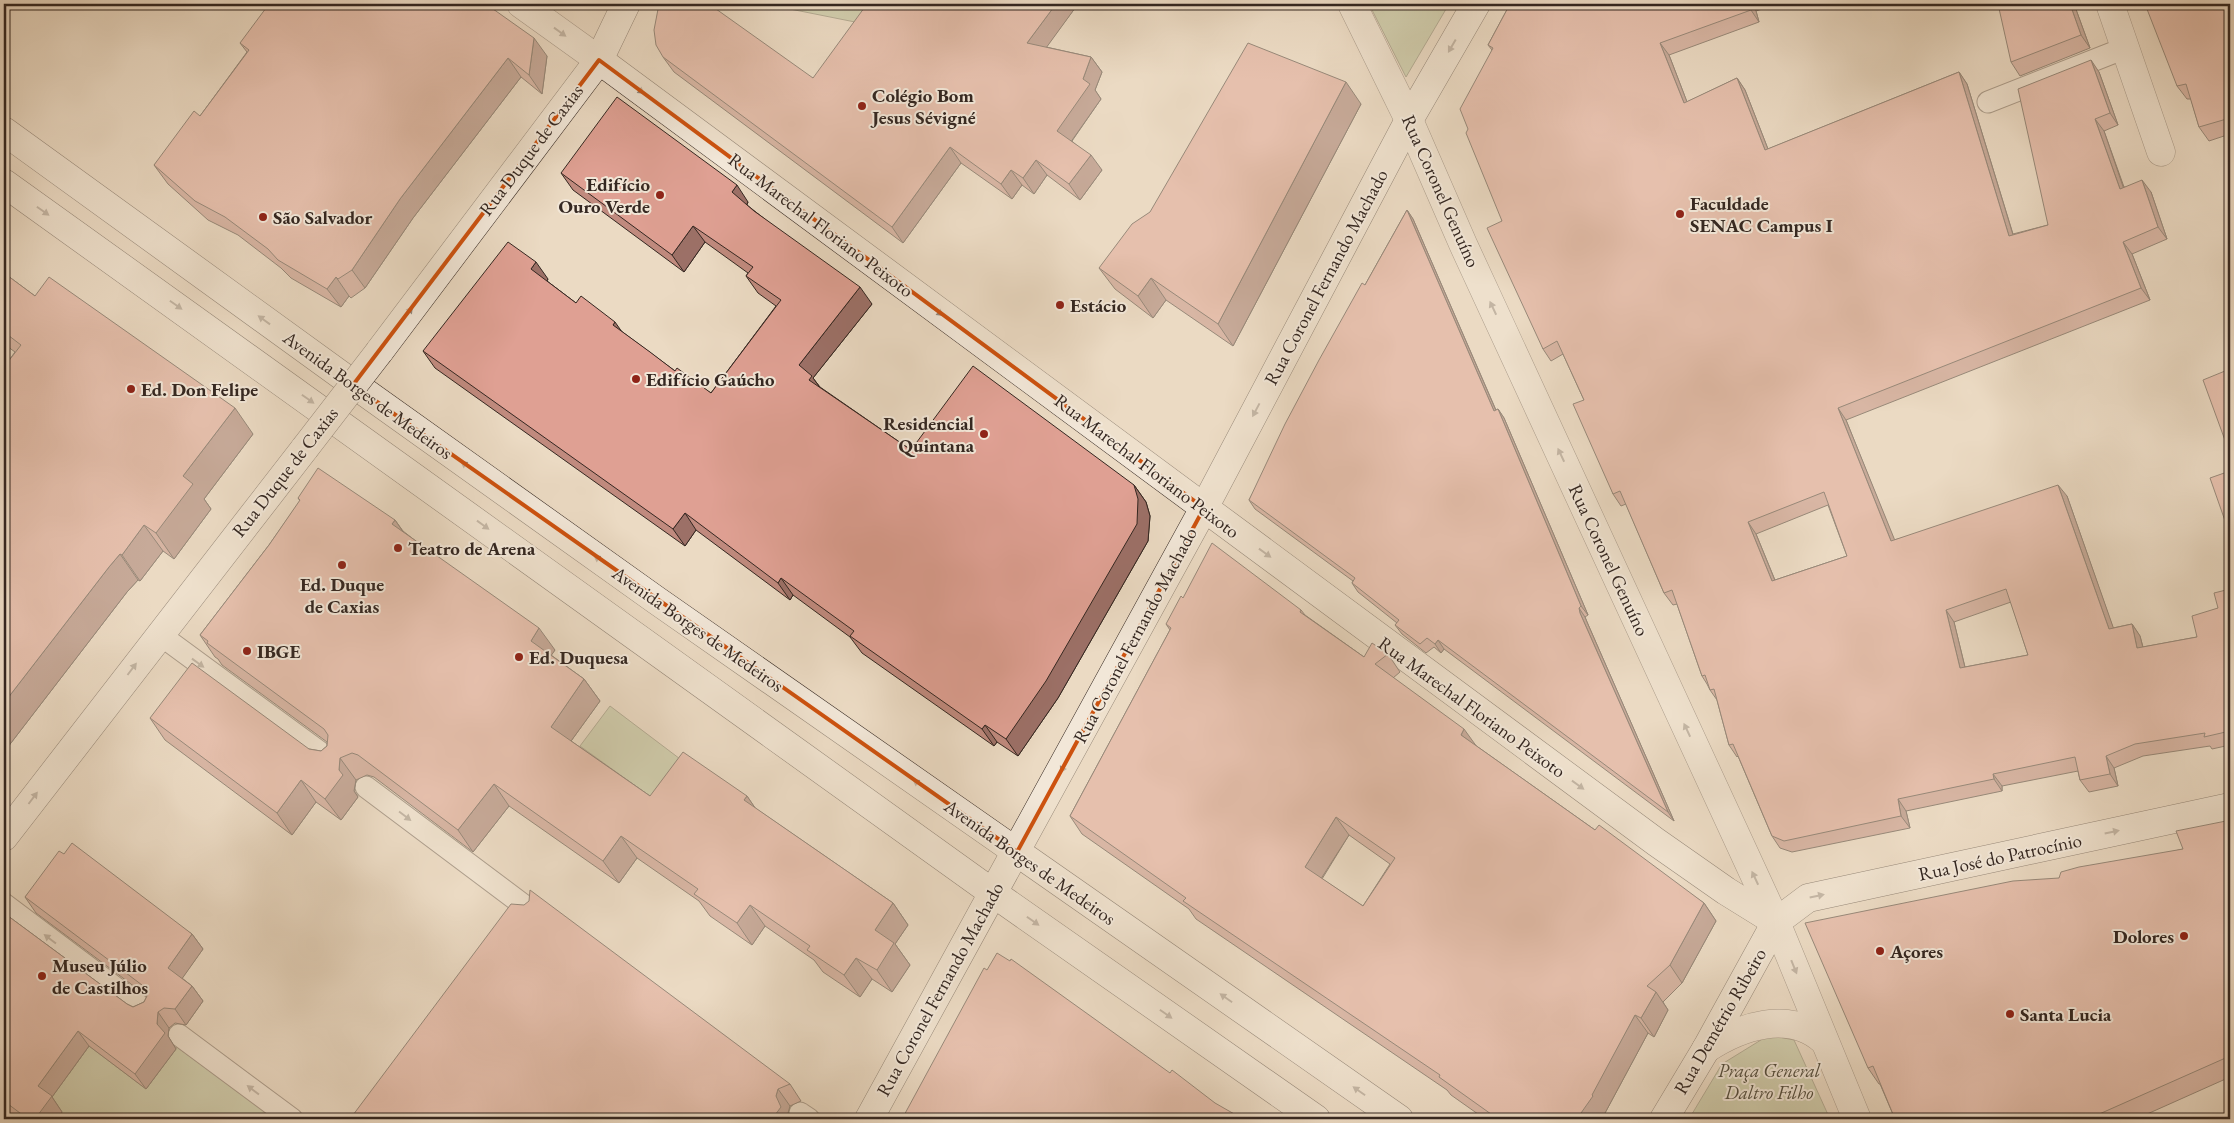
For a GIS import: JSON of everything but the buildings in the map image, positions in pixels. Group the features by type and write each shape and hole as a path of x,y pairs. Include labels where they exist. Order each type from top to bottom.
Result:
{"street":[{"name":"Rua Marechal Floriano Peixoto","path":"521,4 1656,842 1726,892 1776,922"},
{"name":"Rua Duque de Caxias","path":"4,837 159,634 379,352 599,60 626,4"},
{"name":"Rua Coronel Genuíno","path":"1352,4 1410,120 1463,244 1776,922 1857,1119"},
{"name":"Rua Coronel Fernando Machado","path":"869,1119 1204,508 1410,120 1476,4"},
{"path":"2110,4 2161,152"},
{"name":"Avenida Borges de Medeiros","path":"4,131 384,407 1399,1119"},
{"name":"Avenida Borges de Medeiros","path":"4,183 993,893 1316,1119"},
{"name":"Rua José do Patrocínio","path":"1776,922 1808,898 2230,807"},
{"name":"Rua Demétrio Ribeiro","path":"1664,1119 1706,1049 1776,922"},
{"path":"1706,1049 1737,1032 1781,1023 1807,1028 1823,1040"}],"lane":[{"path":"1988,102 2125,48"},
{"path":"159,634 332,761"},
{"path":"366,787 530,910"},
{"path":"4,904 145,1010"},
{"path":"178,1035 292,1119"}],"highlighted area":[{"path":"599,60 1204,508 1017,852 353,385"}],"green space":[{"path":"786,4 869,4 865,24 785,8"},
{"path":"1369,4 1449,4 1406,77"},
{"path":"610,706 692,768 665,807 580,746"},
{"name":"Praça General Daltro Filho","path":"1769,1035 1794,1040 1830,1119 1689,1119 1722,1064"},
{"path":"89,1046 146,1089 177,1047 275,1119 57,1119 62,1112 21,1081 69,1074"}],"place":[{"name":"Colégio Bom Jesus Sévigné","path":"862,106"},
{"name":"Edifício Ouro Verde","path":"660,195"},
{"name":"Faculdade SENAC Campus I","path":"1680,214"},
{"name":"São Salvador","path":"263,217"},
{"name":"Estácio","path":"1060,305"},
{"name":"Edifício Gaúcho","path":"636,379"},
{"name":"Ed. Don Felipe","path":"131,389"},
{"name":"Residencial Quintana","path":"984,434"},
{"name":"Teatro de Arena","path":"398,548"},
{"name":"Ed. Duque de Caxias","path":"342,565"},
{"name":"IBGE","path":"247,651"},
{"name":"Ed. Duquesa","path":"519,657"},
{"name":"Dolores","path":"2184,936"},
{"name":"Açores","path":"1880,951"},
{"name":"Museu Júlio de Castilhos","path":"42,976"},
{"name":"Santa Lucia","path":"2010,1014"}]}
